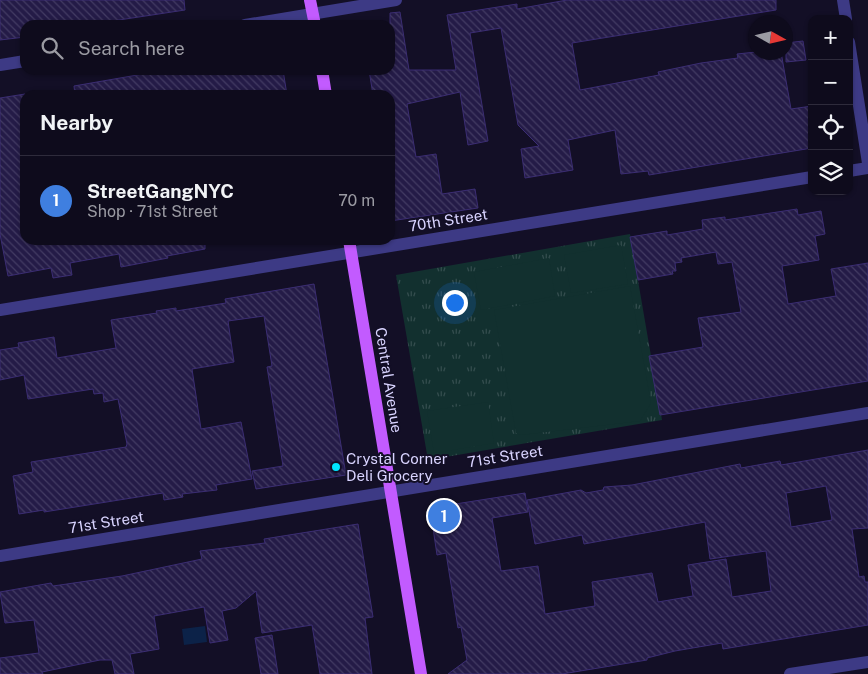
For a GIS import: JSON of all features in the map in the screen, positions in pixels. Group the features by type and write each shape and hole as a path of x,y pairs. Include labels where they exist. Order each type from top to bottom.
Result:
{"main road":[{"path":"310,0 314,20"},
{"path":"323,75 325,90"},
{"name":"Central Avenue","path":"350,246 421,674"}],"street":[{"path":"314,20 396,0"},
{"path":"843,0 845,15"},
{"path":"852,60 868,163"},
{"path":"0,65 20,62"},
{"path":"853,170 868,168"},
{"name":"70th Street","path":"395,239 808,178"},
{"name":"70th Street","path":"0,310 350,246"},
{"name":"71st Street","path":"0,556 868,413"},
{"path":"790,674 868,662"}],"green space":[{"path":"630,234 662,420 428,460 396,275"},
{"path":"621,245 628,284 571,293 564,255"},
{"path":"549,258 555,296 481,310 474,272"},
{"path":"630,286 651,403 640,421 521,435 516,433 494,310"},
{"path":"488,402 494,443 434,453 427,411"}],"water":[{"path":"205,626 207,642 184,645 182,629"}],"building":[{"path":"0,0 184,0 185,10 119,20 20,20 20,38 0,40"},
{"path":"567,0 776,0 776,10 572,43 580,90 659,75 658,72 701,63 738,58 737,54 748,53 748,60 782,60 791,109 808,107 808,149 649,175 648,171 621,174 615,130 568,140 573,170 525,178 521,149 539,146 518,125 501,28 470,33 488,141 468,145 460,92 407,104 416,157 436,154 442,194 475,189 478,208 395,220 395,90 372,90 370,75 395,75 395,20 390,20 390,13 400,12 409,70 456,70 447,15 517,4 517,9"},
{"path":"803,41 806,60 786,62 786,60 793,60 793,42"},
{"path":"137,75 284,75 286,90 74,90 74,86"},
{"path":"20,95 20,245 205,245 205,249 121,267 119,254 70,263 72,275 53,278 51,268 8,276 0,234 0,98"},
{"path":"797,209 798,215 821,211 825,234 815,236 819,260 782,266 788,304 836,296 831,269 868,263 868,381 660,415 649,356 703,347 698,318 741,312 732,262 718,264 716,252 681,258 682,262 675,263 676,271 672,271 673,274 638,280 630,237 667,231 667,235 703,229 702,220 725,217 725,220"},
{"path":"314,284 346,475 256,489 252,471 283,466 267,367 272,366 264,316 228,321 234,362 192,369 201,429 241,422 252,479 216,485 217,490 182,494 183,497 164,500 163,493 44,512 44,510 19,514 13,476 33,472 31,462 126,447 127,444 118,399 104,402 103,393 94,394 93,389 28,399 24,375 0,380 0,350 19,347 18,343 54,337 57,358 116,348 111,320 176,308 176,311 226,303 225,299"},
{"path":"868,450 868,528 852,529 859,577 864,576 865,582 868,582 868,625 723,649 722,643 675,651 647,658 647,660 562,674 448,674 467,660 461,627 458,628 446,553 437,555 430,508 525,493 528,512 492,518 501,571 538,566 545,614 595,606 592,582 652,573 658,602 693,596 688,565 726,559 732,597 771,591 766,551 710,559 705,522 584,544 582,535 535,544 527,500 581,490 586,493 603,490 604,487 632,485 740,464 741,468 780,461 781,465","holes":["826,486 832,520 791,527 786,493"]},
{"path":"358,524 373,617 365,618 372,674 320,674 312,625 262,633 256,591 236,608 222,611 228,640 210,643 204,607 154,616 159,649 130,654 134,674 115,674 112,660 100,660 42,672 43,674 0,674 0,658 39,653 34,620 5,623 0,592 51,583 53,586 122,576 202,559 200,551 265,543 264,539"},
{"path":"272,635 278,674 261,674 255,638"}],"place":[{"name":"Crystal Corner Deli Grocery","path":"336,467"},
{"name":"StreetGangNYC","path":"444,516"}]}
